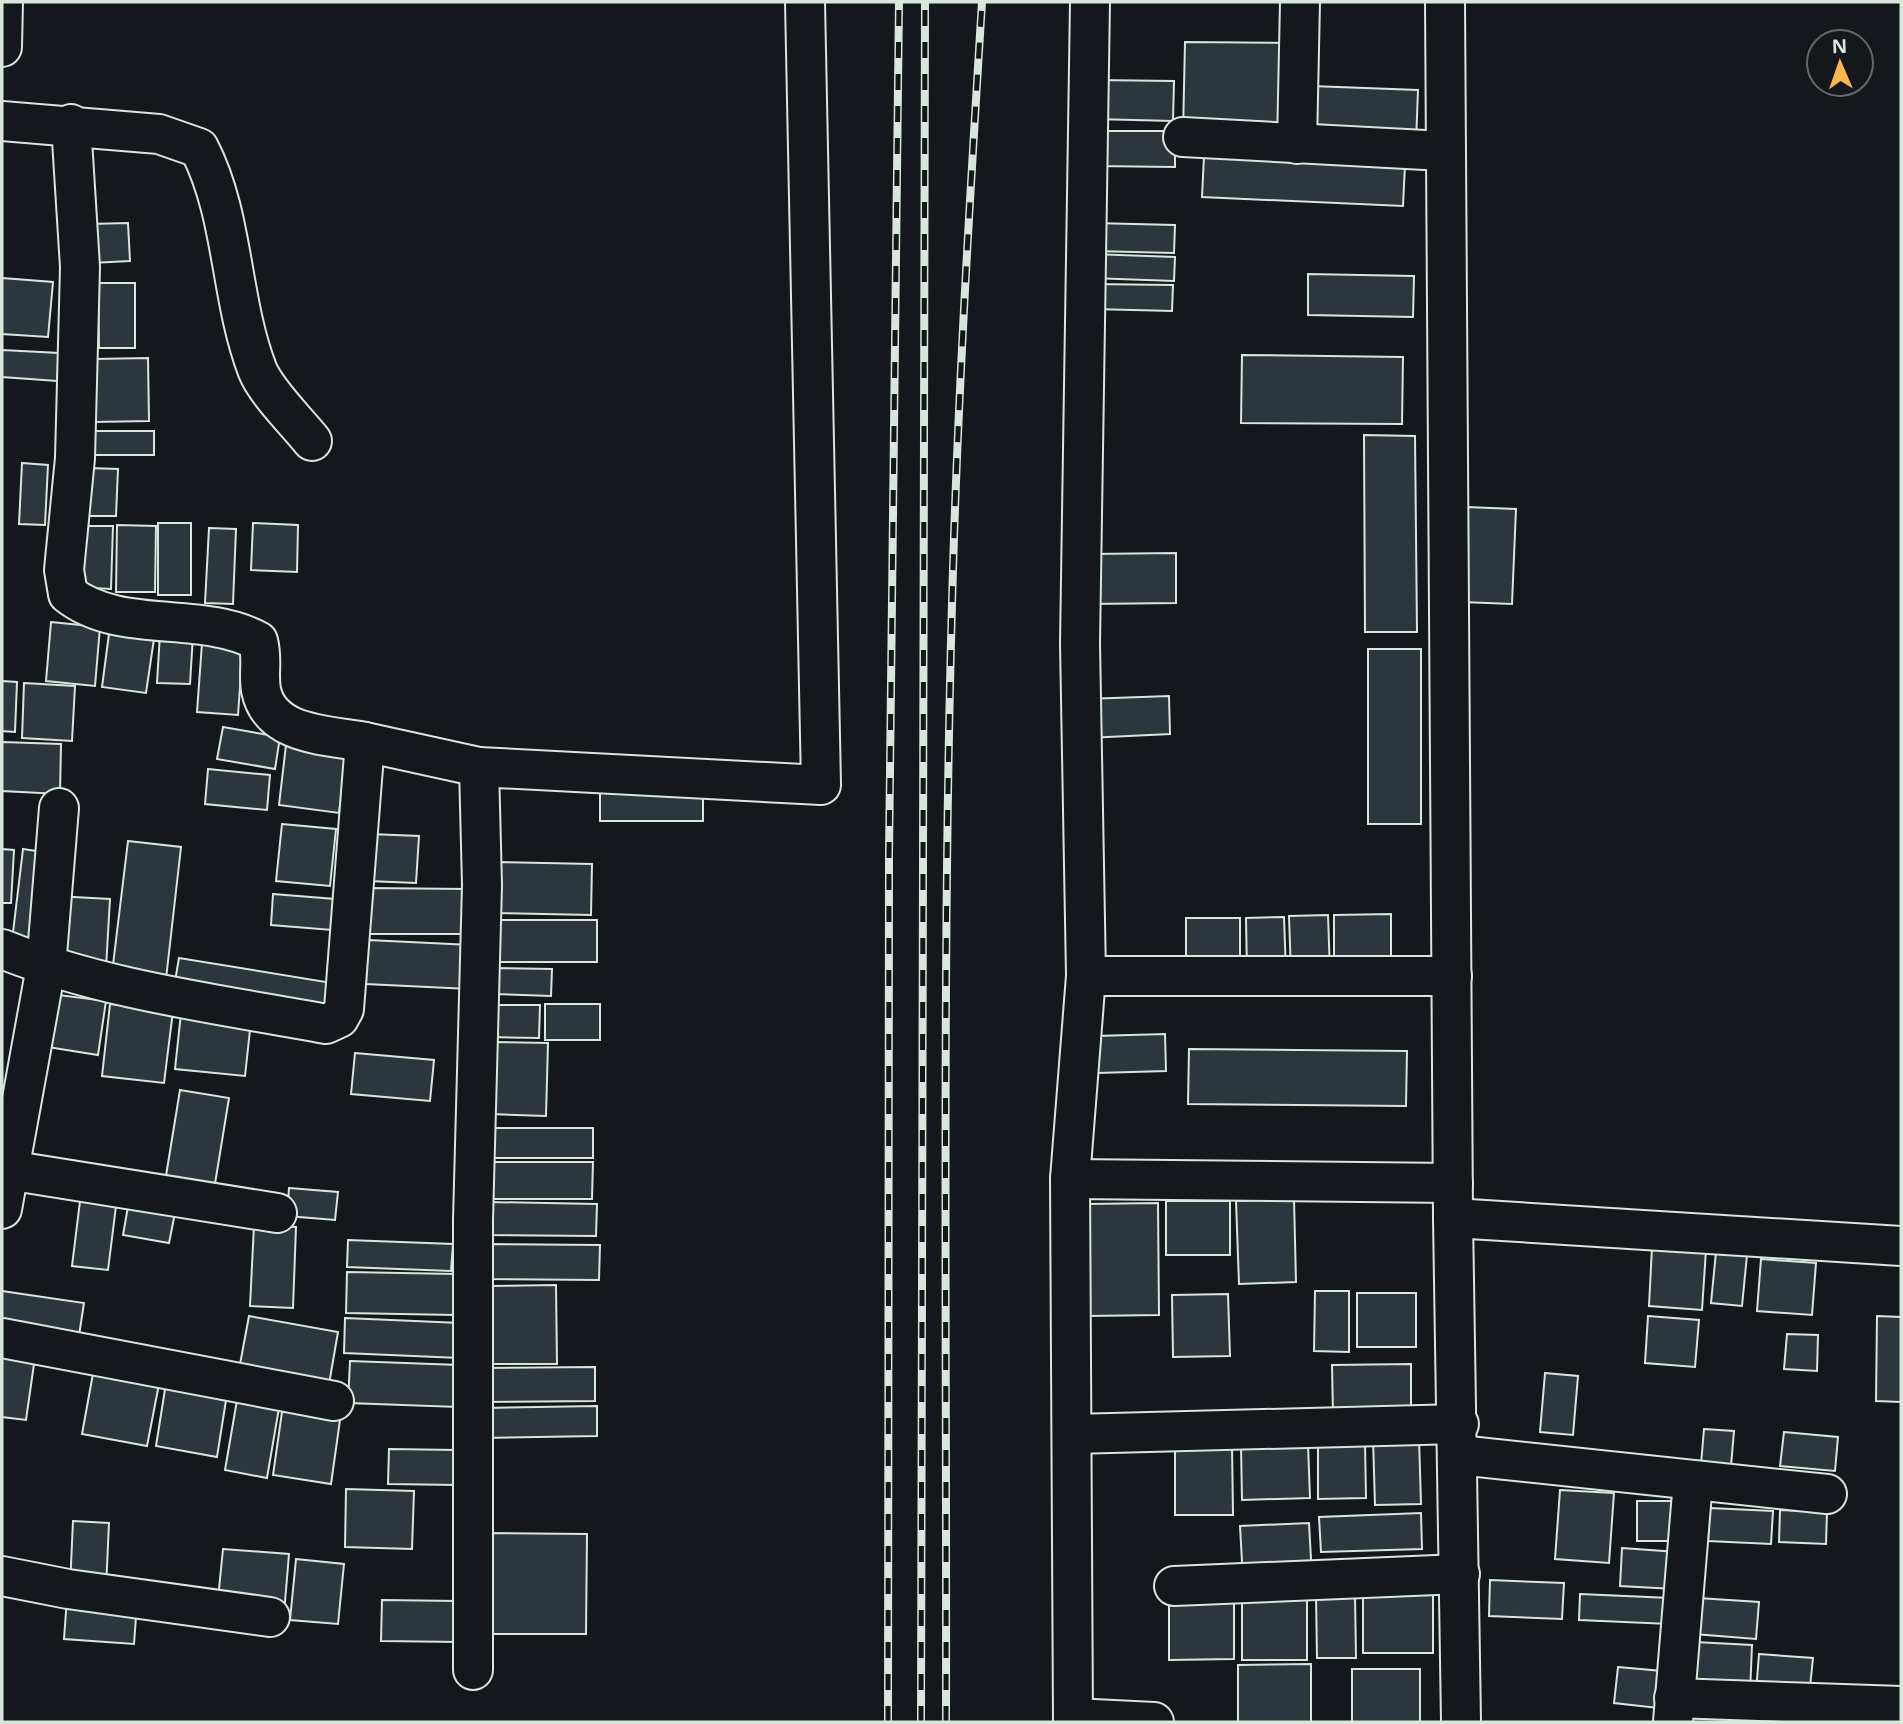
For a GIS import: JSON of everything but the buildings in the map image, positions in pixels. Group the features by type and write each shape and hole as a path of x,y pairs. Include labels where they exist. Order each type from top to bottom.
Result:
{"street":[{"path":"2,47 3,2"},
{"path":"71,124 80,267 75,458 64,570 68,594 81,605 123,615 226,628 258,641 262,653 263,700 277,720 295,728 479,767 821,785 805,2"},
{"path":"1090,2 1080,643 1086,976 1070,1179 1073,1720 1154,1722"},
{"path":"1297,144 1300,2"},
{"path":"1445,2 1453,1200 1459,1439 1461,1722"},
{"path":"2,121 71,124 159,134 199,148 213,176 243,321 258,372 312,441"},
{"path":"1183,137 1444,151"},
{"path":"2,950 46,967 185,998 326,1024 339,1018 344,1009 349,965 365,742"},
{"path":"473,1670 473,1220 482,885 479,767"},
{"path":"2,1209 6,1169 46,967 59,808"},
{"path":"1086,976 1452,976"},
{"path":"6,1169 277,1213"},
{"path":"1070,1179 1453,1200 1901,1246"},
{"path":"2,1338 334,1401"},
{"path":"1073,1434 1459,1439 1693,1481 1827,1494"},
{"path":"1693,1481 1673,1710 1901,1706"},
{"path":"1174,1586 1460,1574"},
{"path":"2,1576 68,1589 270,1616"}],"railway":[{"path":"888,1722 889,856 899,2"},
{"path":"921,1722 925,2"},
{"path":"946,1722 946,982 950,685 959,403 982,2"}]}
